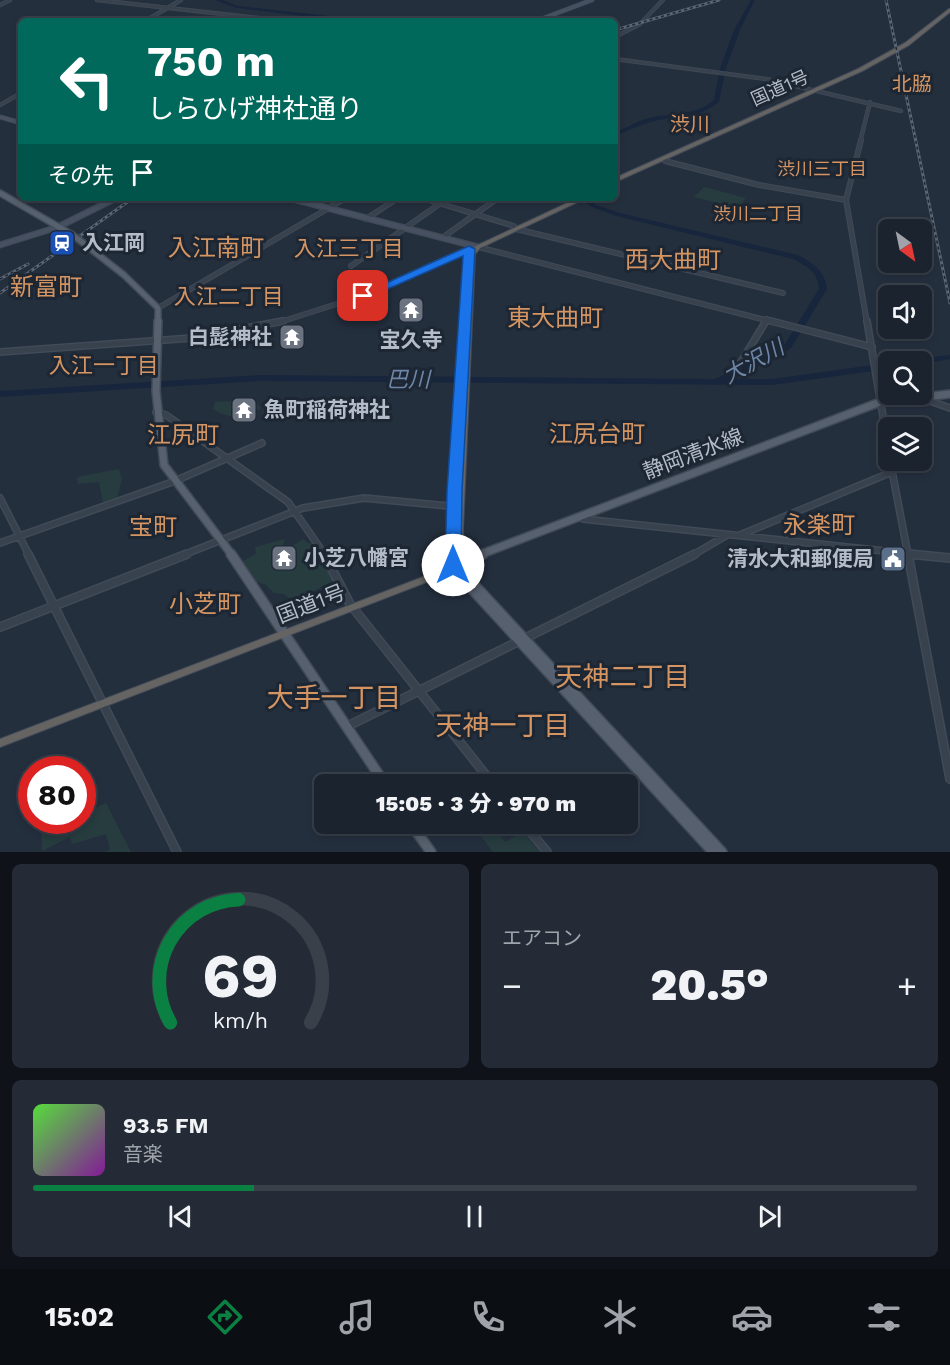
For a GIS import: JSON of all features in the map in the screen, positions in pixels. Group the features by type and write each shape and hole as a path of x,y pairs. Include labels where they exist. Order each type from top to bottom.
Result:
{"highway":[{"name":"国道1号","path":"618,181 819,90 901,48 950,10"},
{"name":"国道1号","path":"618,181 900,52 950,15"},
{"path":"457,565 462,387 473,248 572,201"},
{"name":"国道1号","path":"0,743 457,565"},
{"name":"国道1号","path":"0,738 104,701"}],"main road":[{"path":"544,18 592,0"},
{"path":"0,117 18,122"},
{"path":"0,193 78,239 124,275 158,308 156,412 162,460 175,481 220,540 378,774"},
{"path":"0,245 58,227 111,201"},
{"path":"300,201 473,248"},
{"name":"静岡清水線","path":"932,397 950,395"},
{"name":"静岡清水線","path":"932,399 950,395"},
{"name":"静岡清水線","path":"457,565 583,519 878,405"},
{"name":"静岡清水線","path":"457,565 878,405"},
{"path":"457,565 713,852"},
{"path":"522,640 722,852"},
{"path":"418,834 431,852"}],"street":[{"path":"0,5 10,0"},
{"path":"97,0 257,18"},
{"path":"150,18 181,0"},
{"path":"618,35 640,24 642,19 663,0"},
{"path":"618,59 759,78 819,90 901,111"},
{"path":"0,105 18,95"},
{"path":"870,102 846,200 878,390"},
{"path":"665,161 759,185 846,200"},
{"path":"158,308 341,201"},
{"path":"366,219 393,201"},
{"path":"433,201 515,227 783,293"},
{"path":"351,266 443,201"},
{"path":"442,238 494,201"},
{"path":"0,352 159,340 219,333 301,317 385,288 473,248 767,319 872,347"},
{"path":"739,365 767,319"},
{"path":"932,402 950,408"},
{"path":"156,412 166,415 288,502 322,549 351,606 485,774"},
{"path":"0,543 175,481 262,443"},
{"path":"738,536 892,472 950,779"},
{"path":"0,498 104,701 177,852"},
{"path":"0,627 295,511 332,502 364,498 457,507"},
{"path":"583,519 950,558"},
{"path":"346,727 679,563 726,535"},
{"path":"532,834 547,852"}],"green space":[{"path":"704,187 746,198 738,208 694,197"},
{"path":"253,400 261,408 243,416 226,415 213,409 215,402"},
{"path":"119,469 122,479 117,498 103,503 99,482 78,484 77,477"},
{"path":"285,539 282,548 292,546 303,539 308,543 317,543 337,579 308,593 289,598 284,594 274,593 266,585 252,580 243,561 256,554 255,547"},
{"path":"106,803 131,852 104,852 110,850 106,834 72,844 70,837 42,851 41,834 96,834 96,807"},
{"path":"479,834 499,834 505,842 519,834 525,834 540,852 493,852"}],"waterway":[{"name":"大沢川","path":"217,0 237,7 331,18"},
{"path":"618,132 650,120 694,114 717,101 723,68 737,30 753,0"},
{"name":"大沢川","path":"586,201 618,215 795,257 810,265 821,277 823,289 788,346 718,381"},
{"name":"巴川","path":"932,360 950,357"},
{"name":"巴川","path":"0,394 259,378 772,382 878,367"}],"railway":[{"path":"618,29 719,0"},
{"path":"886,0 950,303"},
{"path":"0,293 129,201"},
{"path":"0,279 28,264"}],"place":[{"name":"入江岡","path":"62,243"},
{"name":"宝久寺","path":"411,310"},
{"name":"白髭神社","path":"292,337"},
{"name":"魚町稲荷神社","path":"244,410"},
{"name":"小芝八幡宮","path":"284,558"},
{"name":"清水大和郵便局","path":"893,559"}],"district":[{"name":"北脇","path":"912,84"},
{"name":"渋川","path":"690,124"},
{"name":"渋川三丁目","path":"822,169"},
{"name":"渋川二丁目","path":"758,214"},
{"name":"入江南町","path":"216,248"},
{"name":"入江三丁目","path":"349,248"},
{"name":"西大曲町","path":"673,260"},
{"name":"新富町","path":"46,287"},
{"name":"入江二丁目","path":"229,296"},
{"name":"東大曲町","path":"555,318"},
{"name":"入江一丁目","path":"104,365"},
{"name":"江尻台町","path":"597,434"},
{"name":"江尻町","path":"183,435"},
{"name":"永楽町","path":"819,525"},
{"name":"宝町","path":"153,527"},
{"name":"小芝町","path":"205,604"},
{"name":"天神二丁目","path":"623,677"},
{"name":"大手一丁目","path":"334,698"},
{"name":"天神一丁目","path":"503,726"}],"route":[{"path":"363,296 469,249 454,491 453,565"}]}
